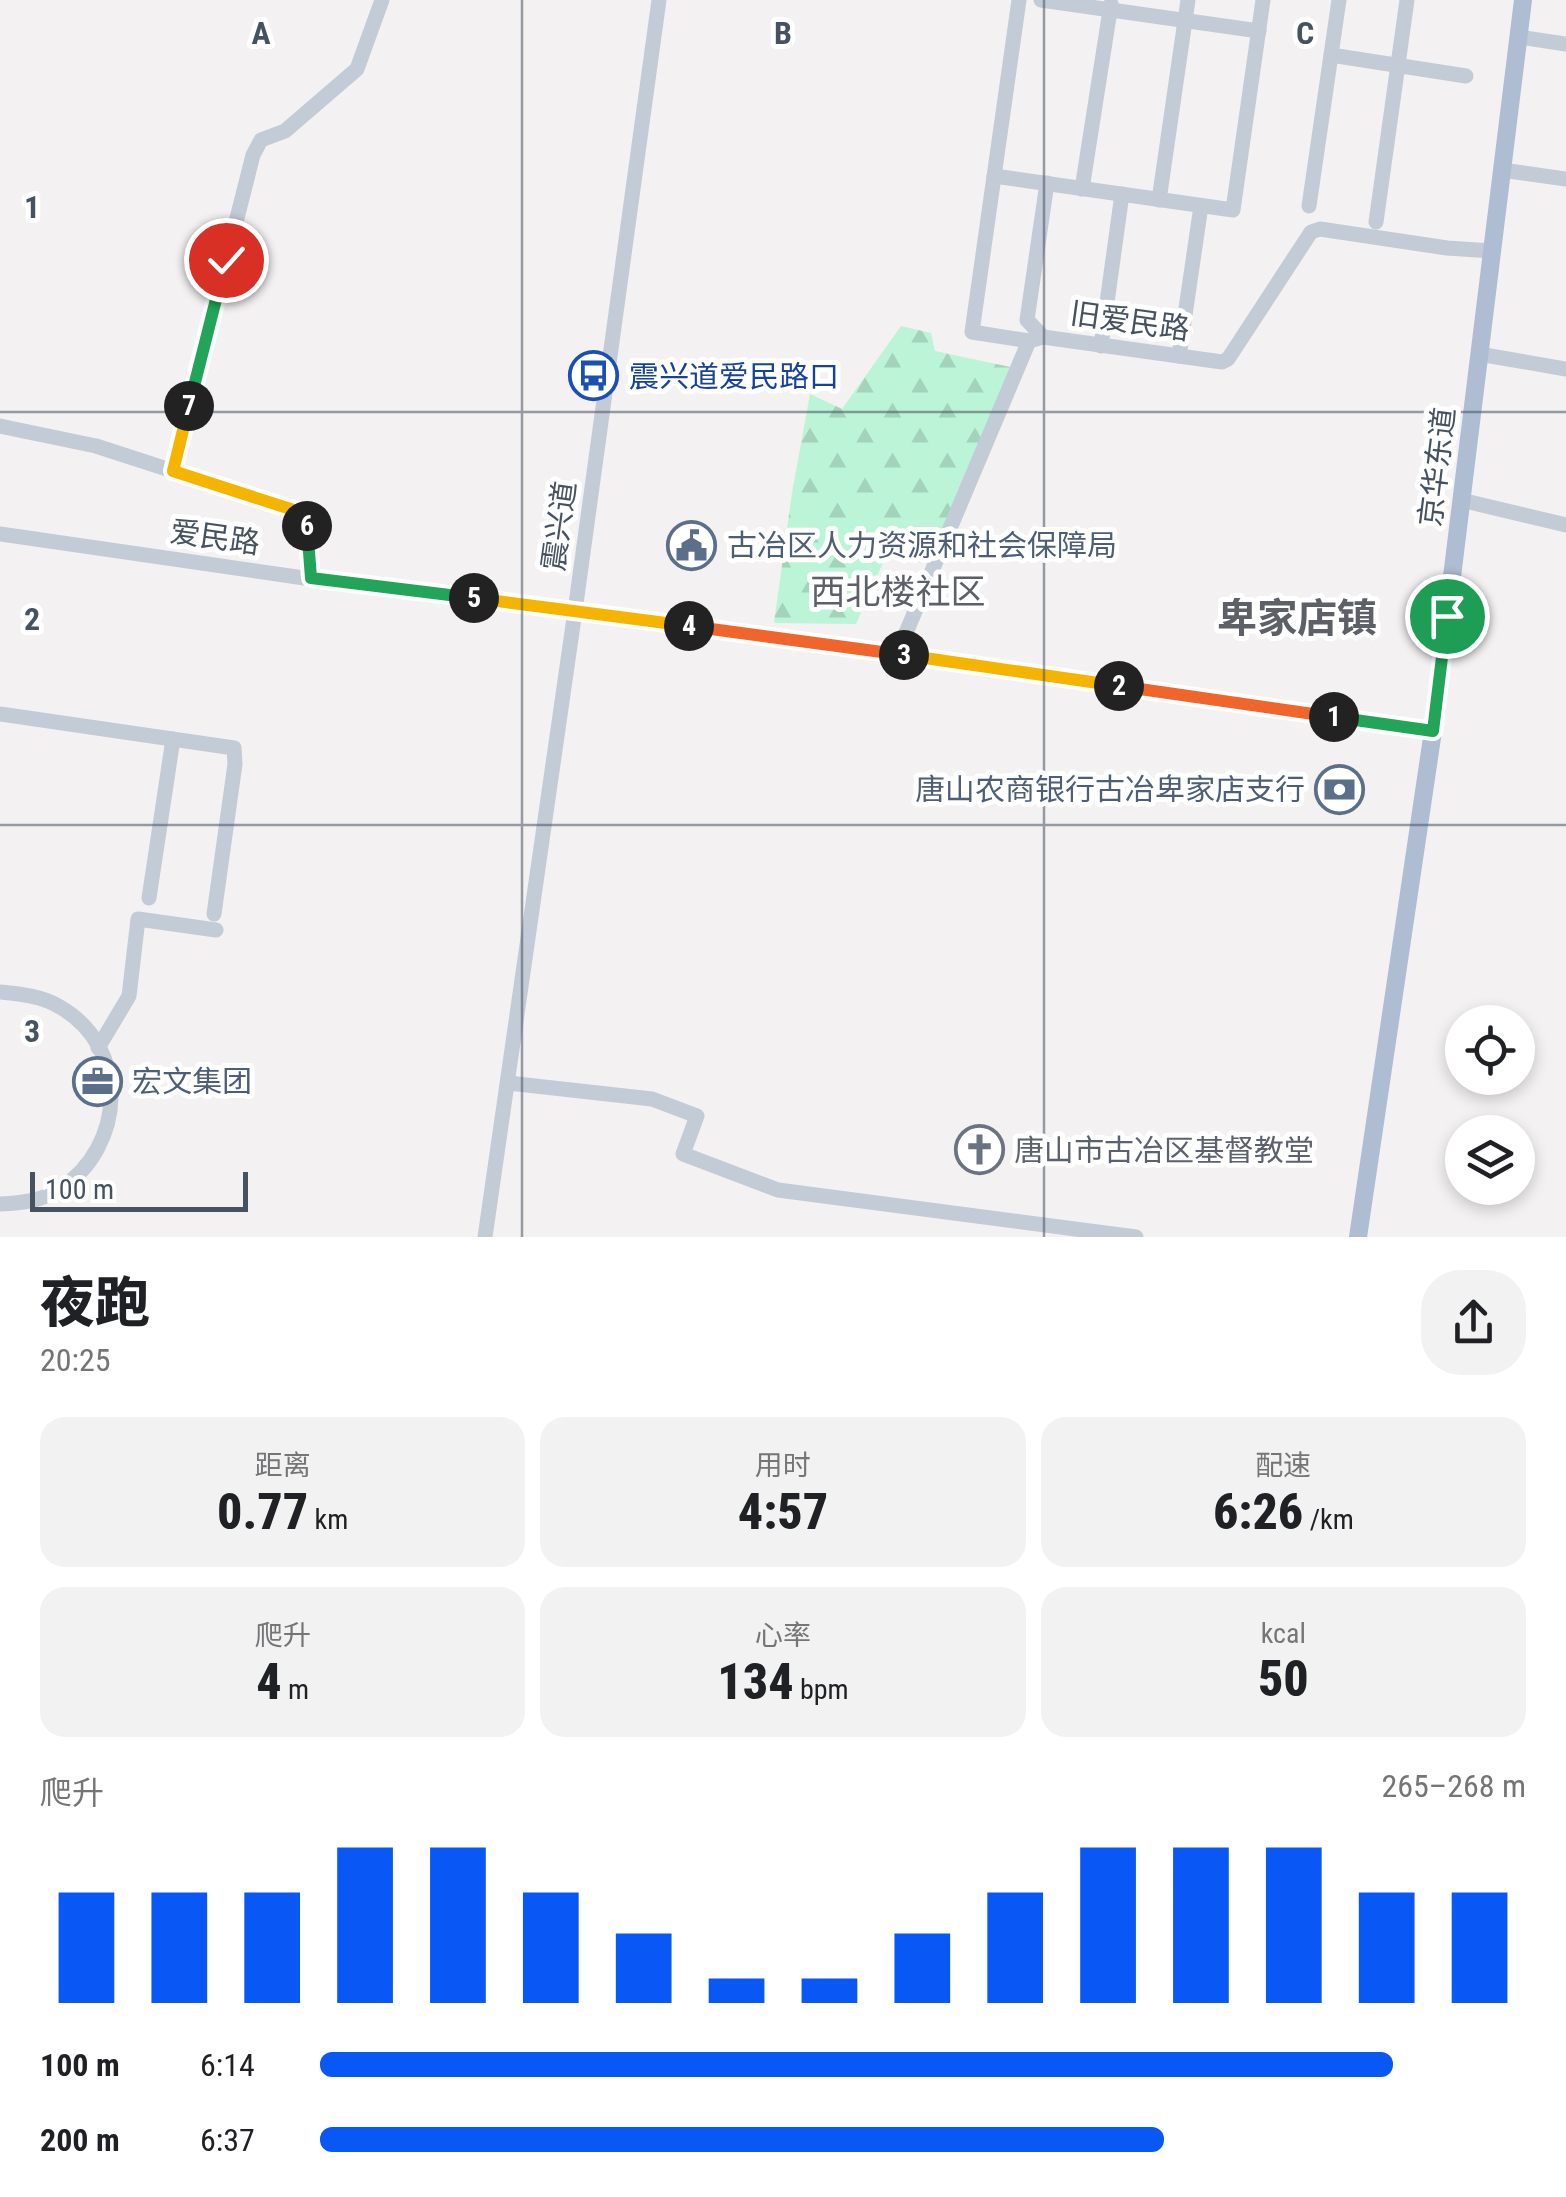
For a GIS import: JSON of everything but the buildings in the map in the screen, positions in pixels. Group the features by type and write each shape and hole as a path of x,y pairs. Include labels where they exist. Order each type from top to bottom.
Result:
{"main road":[{"name":"京华东道","path":"1358,1237 1433,731 1524,0"}],"street":[{"path":"173,471 253,154 260,140 284,130 357,69 382,0"},
{"name":"震兴道","path":"485,1237 659,0"},
{"path":"1019,0 972,332 1036,339"},
{"path":"1041,0 1111,5 1259,31"},
{"path":"1159,200 1188,0"},
{"path":"994,176 1233,210 1264,0"},
{"path":"1309,206 1339,0"},
{"path":"1376,222 1406,0"},
{"path":"1082,188 1111,5"},
{"path":"1519,36 1566,44"},
{"path":"1332,55 1466,76"},
{"path":"1502,170 1566,179"},
{"path":"1036,339 1027,320 1047,183"},
{"path":"1102,346 1122,194"},
{"path":"1180,356 1201,206"},
{"name":"旧爱民路","path":"897,654 1036,339 1222,362 1228,359 1311,232 1320,229 1492,251"},
{"path":"1479,354 1566,369"},
{"path":"0,426 96,446 306,514 311,578"},
{"path":"1461,500 1566,526"},
{"name":"爱民路","path":"0,534 897,654 1433,731"},
{"path":"0,714 234,748 236,764 215,922 138,919 129,996 98,1048"},
{"path":"150,898 172,739"},
{"path":"0,992 32,996 61,1008 85,1028 102,1054 111,1085 110,1116 100,1146 82,1172 57,1192 28,1202 0,1204"},
{"path":"508,1083 652,1099 697,1116 683,1154 778,1190 1136,1237"}],"green space":[{"path":"901,326 931,333 935,351 1015,368 934,565 886,556 856,624 774,623 810,394 842,409"}],"place":[{"name":"震兴道爱民路口","path":"594,376"},
{"name":"古冶区人力资源和社会保障局","path":"692,545"},
{"name":"唐山农商银行古冶卑家店支行","path":"1340,789"},
{"name":"宏文集团","path":"97,1081"},
{"name":"唐山市古冶区基督教堂","path":"979,1150"}],"district":[{"name":"西北楼社区","path":"898,592"},
{"name":"卑家店镇","path":"1297,618"}],"route":[{"path":"226,260 173,471 306,514 311,578 897,654 1433,731 1447,616"}]}
